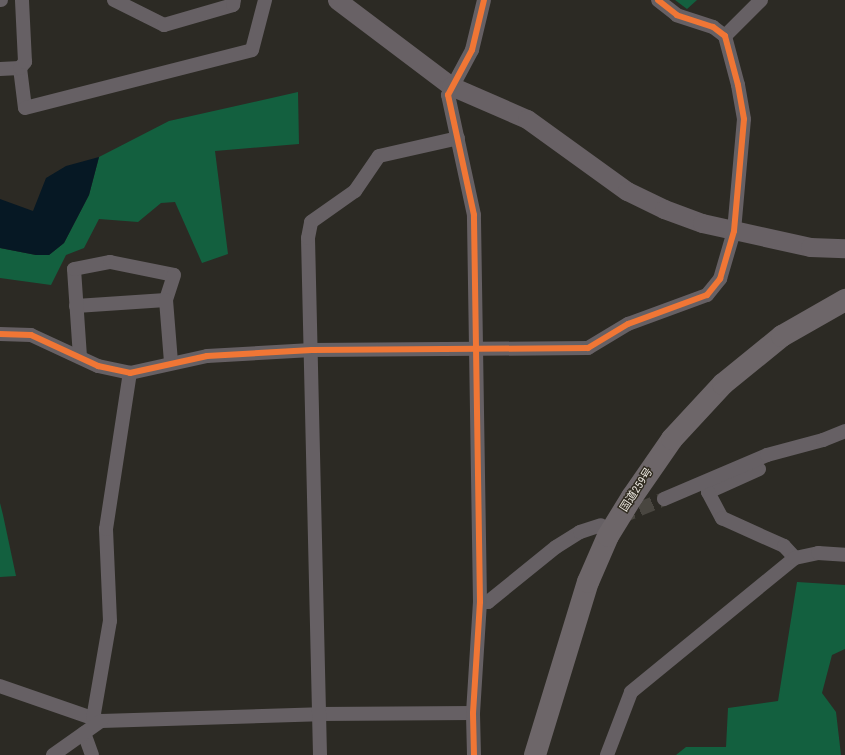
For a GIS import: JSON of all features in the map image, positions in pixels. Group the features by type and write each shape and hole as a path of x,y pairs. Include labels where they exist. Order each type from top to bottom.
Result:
{"highway":[{"name":"国道259号","path":"535,755 588,582 608,536 632,497 672,439 723,384 782,336 845,300"}],"street":[{"path":"22,0 25,62 20,68 25,108 252,50 265,0"},
{"path":"114,0 164,25 233,5 234,0"},
{"path":"337,0 451,86 527,119 627,190 664,209 734,231 810,248 845,248"},
{"path":"474,755 473,713 480,602 474,350 474,215 448,95 451,86 472,50 484,0"},
{"path":"0,334 31,335 98,366 130,373 171,362 207,356 312,350 588,348 628,324 707,295 720,279 734,231 744,119 725,36 713,27 677,15 658,0"},
{"path":"725,36 761,0"},
{"path":"0,68 20,68"},
{"path":"320,755 312,350 308,238 311,222 355,191 379,156 458,138"},
{"path":"80,357 74,269 110,262 174,275 166,300 171,362"},
{"path":"76,306 166,300"},
{"path":"53,755 84,733 97,720 110,621 106,529 130,373"},
{"path":"664,499 767,455 823,440 845,430"},
{"path":"767,455 763,467 708,492 722,518 784,546 795,558"},
{"path":"480,602 488,602 574,536 601,525"},
{"path":"607,755 632,692 795,558 818,553 845,554"},
{"path":"0,686 97,720 319,714 473,713"},
{"path":"84,733 92,755"}],"green space":[{"path":"675,0 697,0 687,9"},
{"path":"298,92 299,144 215,151 228,254 202,263 175,202 161,203 138,222 99,219 84,248 66,255 51,285 0,278 0,248 36,255 49,255 64,243 89,195 99,157 169,121"},
{"path":"0,503 3,515 16,576 0,577"},
{"path":"797,582 845,585 845,649 832,655 822,693 836,712 841,755 676,755 686,747 726,747 728,708 778,701"}],"water":[{"path":"99,157 89,195 64,243 49,255 36,255 0,248 0,199 33,211 46,178 66,166"}],"tunnel":[{"path":"620,517 664,499"}],"cycle path":[{"path":"474,755 473,713 480,602 474,215 448,95 472,50 484,0"},
{"path":"0,334 31,335 98,366 130,373 207,356 312,350 588,348 628,324 707,295 720,279 734,231 744,119 738,85 725,36 713,27 677,15 658,0"}]}
